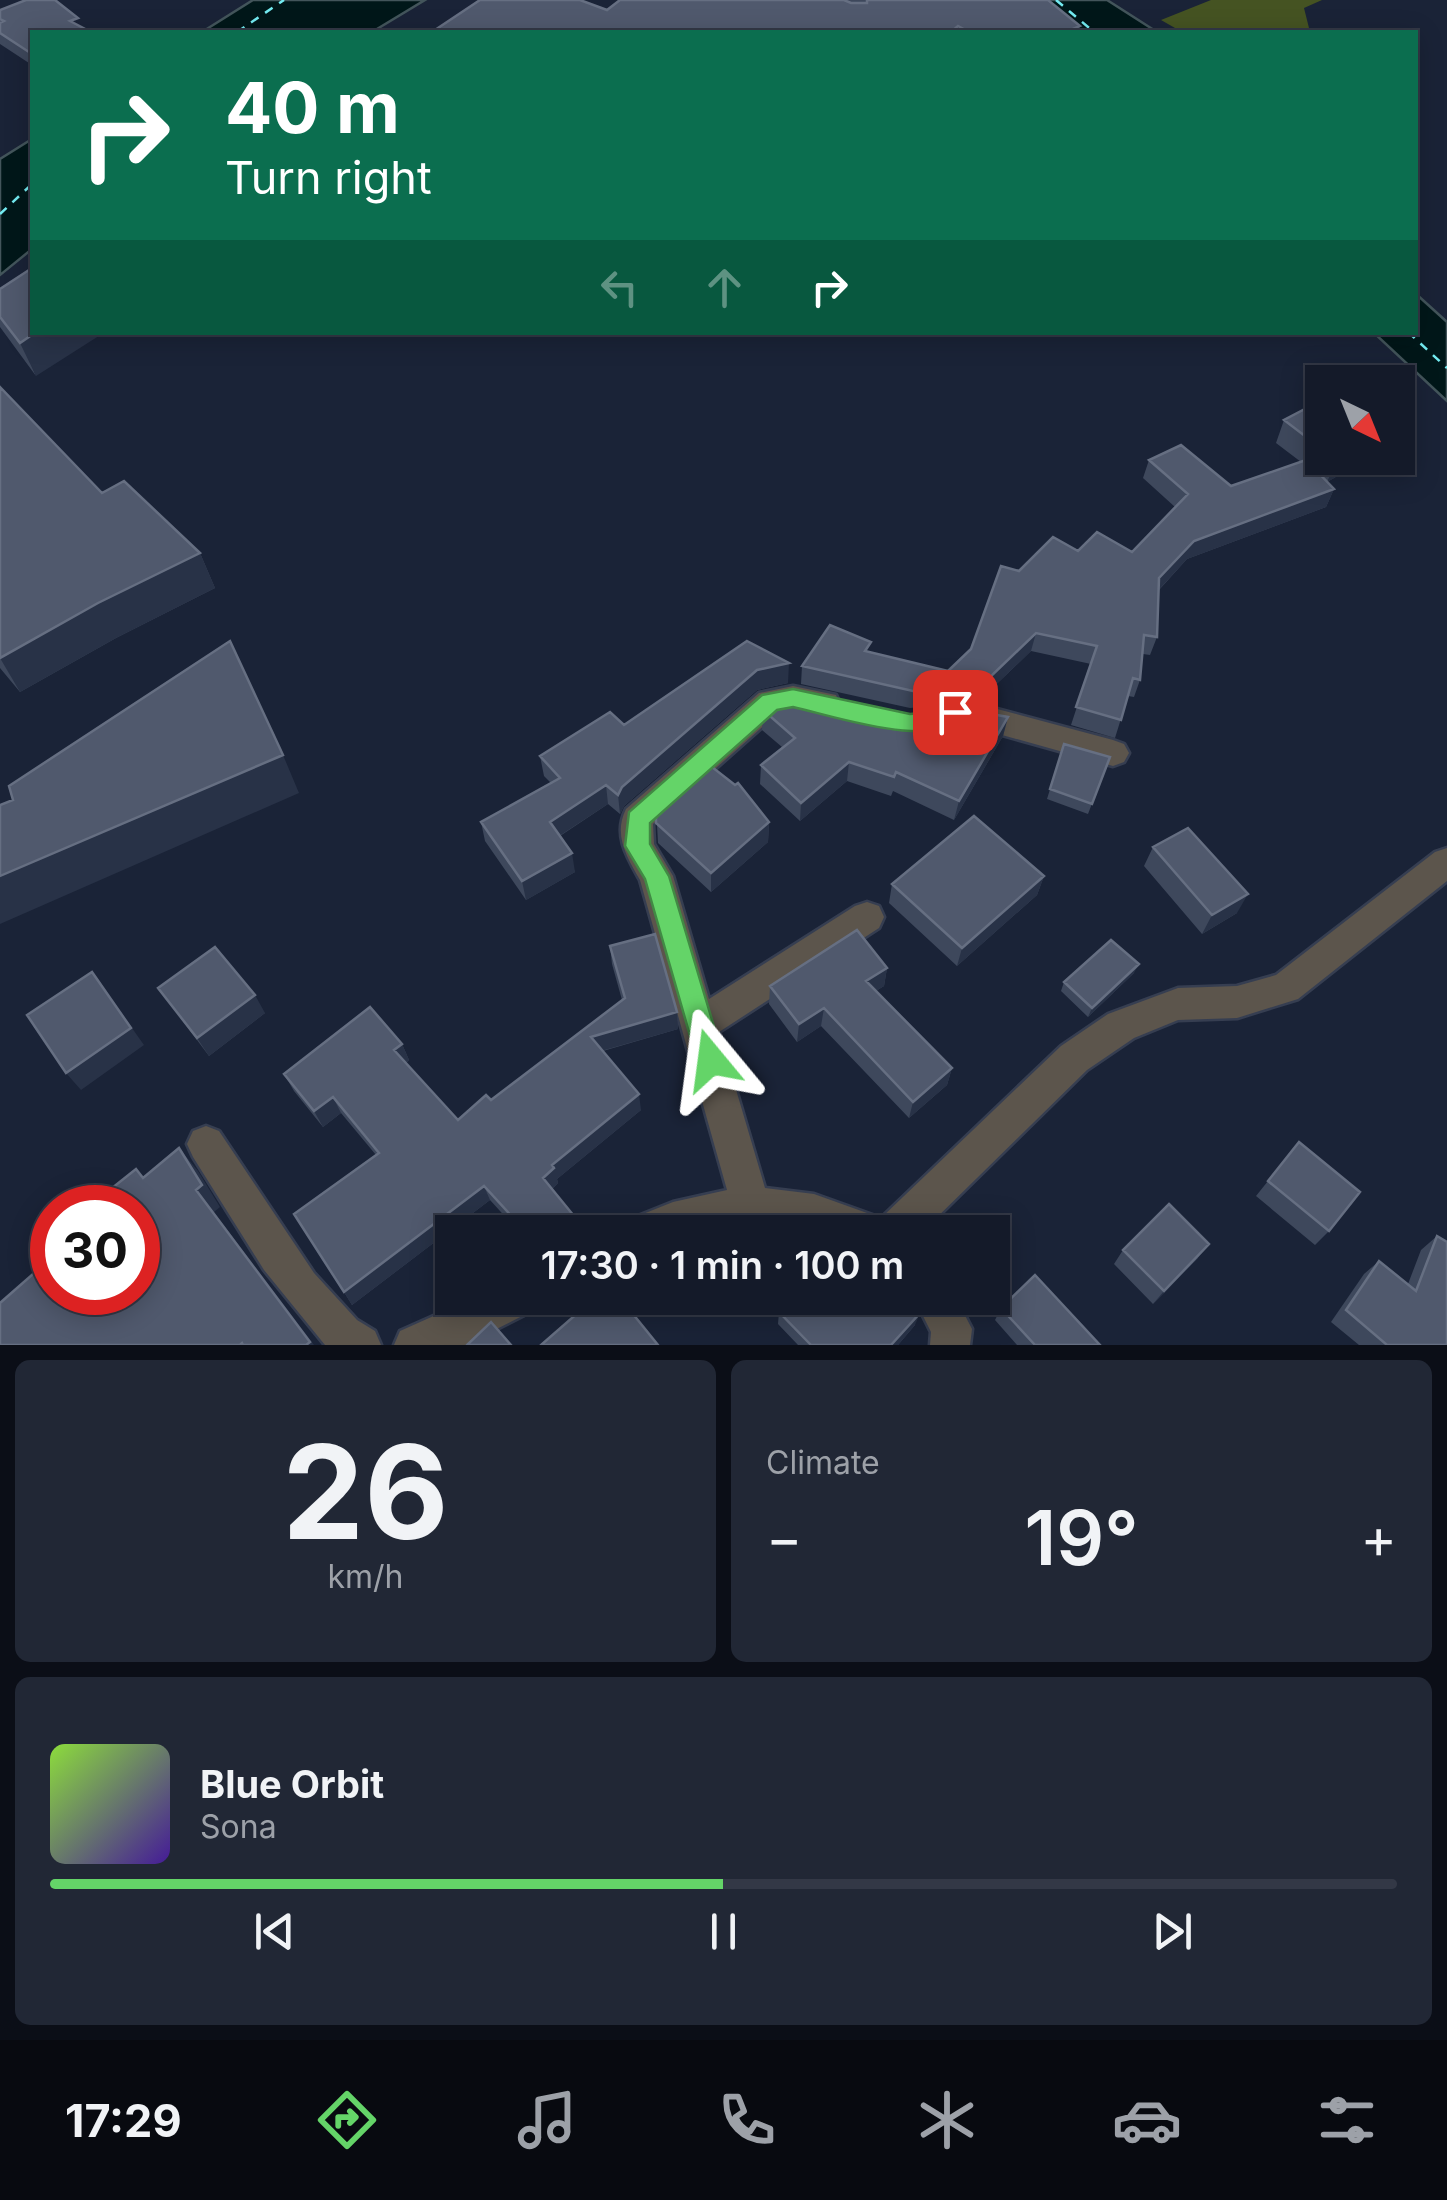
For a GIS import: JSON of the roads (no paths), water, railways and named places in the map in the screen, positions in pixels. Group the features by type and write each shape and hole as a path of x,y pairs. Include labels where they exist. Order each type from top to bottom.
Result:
{"street":[{"path":"750,1207 656,876 638,846 637,819 770,702 793,698 861,712"},
{"path":"934,722 955,712 981,714 1113,753"},
{"path":"913,1215 1074,1058 1122,1026 1178,1004 1237,1002 1286,988 1447,862"},
{"path":"701,1024 867,917"},
{"path":"206,1144 318,1311 350,1342 360,1345"},
{"path":"697,1215 772,1204 817,1215"},
{"path":"414,1345 482,1315"},
{"path":"944,1315 952,1330 950,1345"}]}
